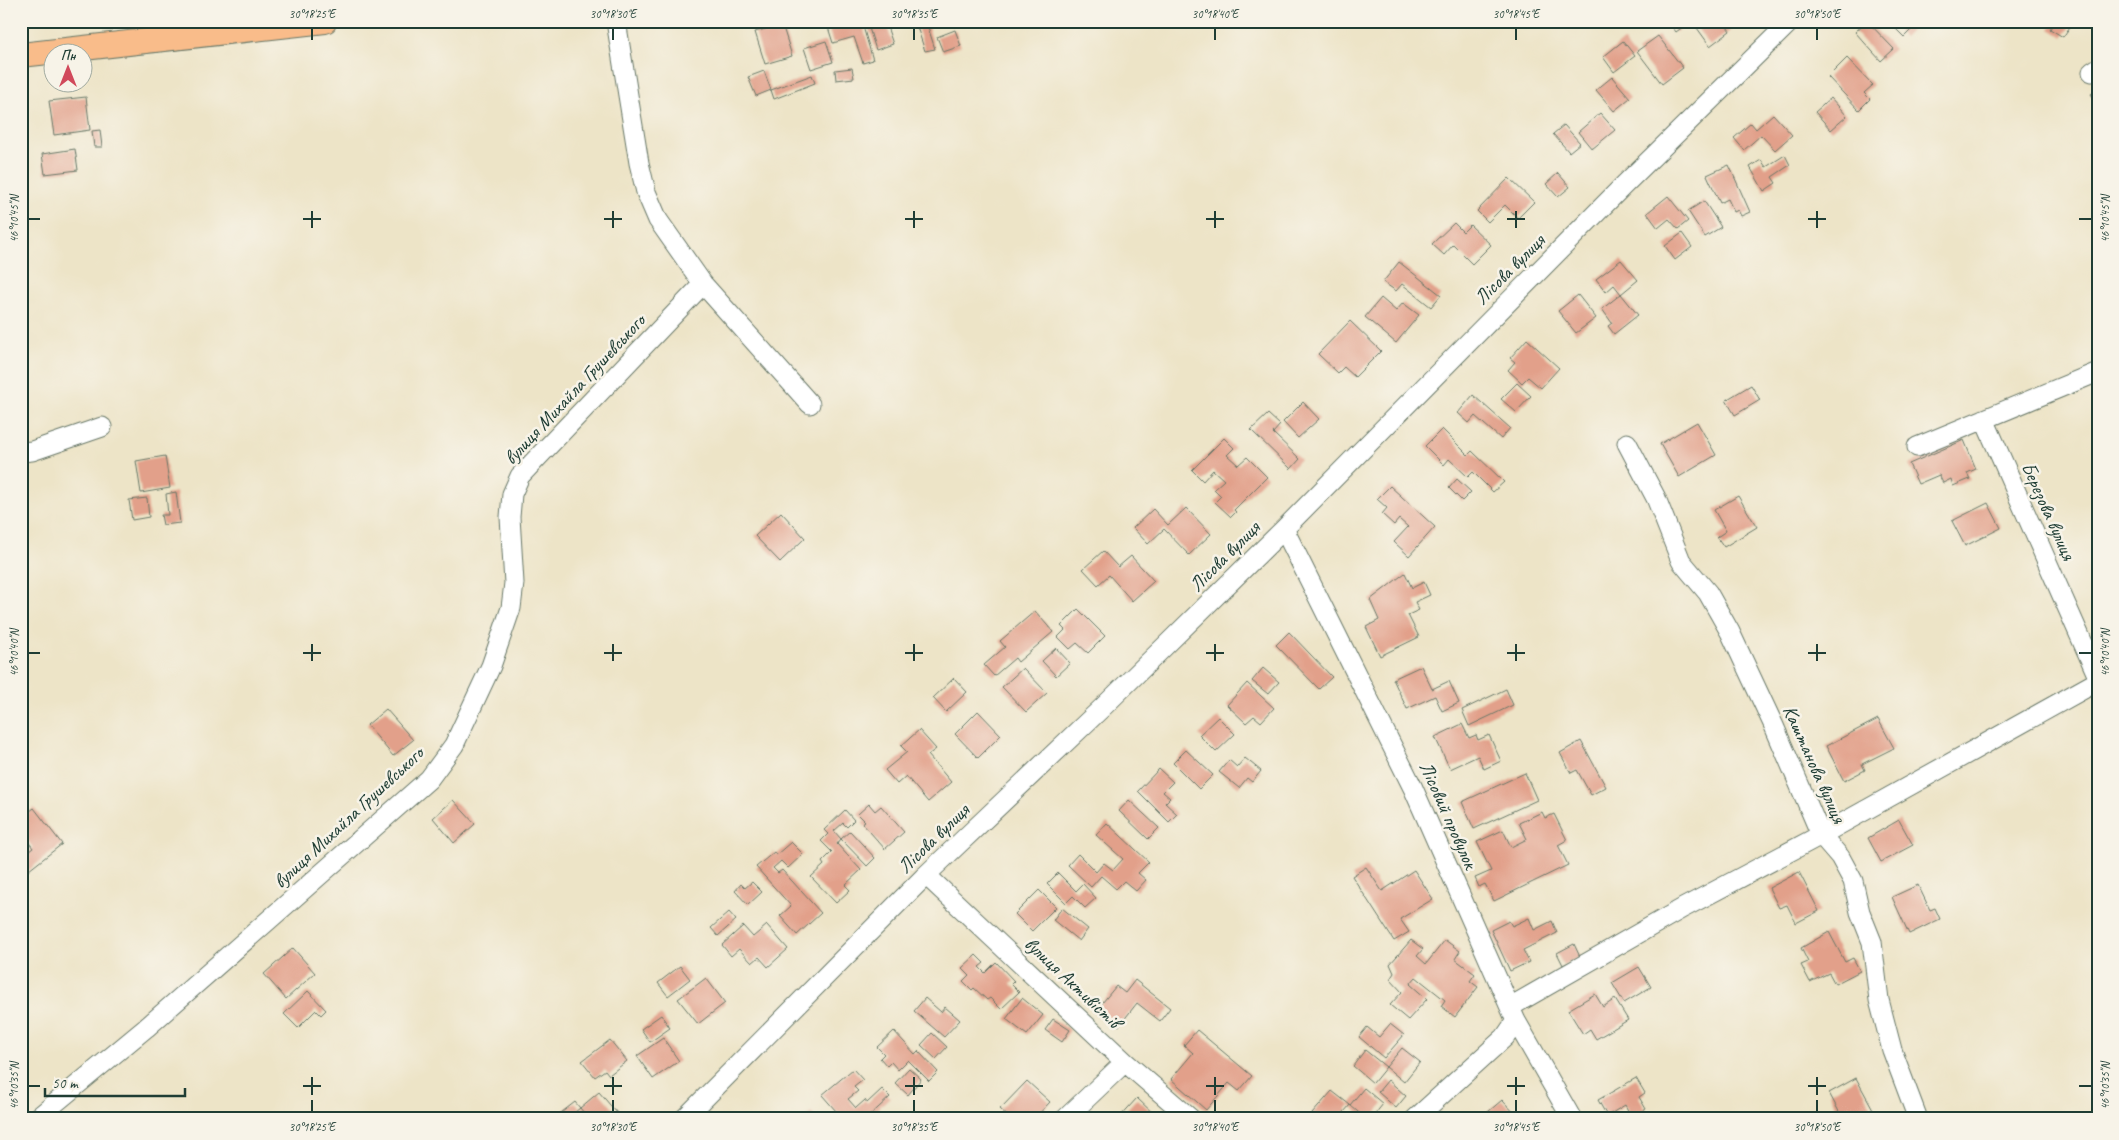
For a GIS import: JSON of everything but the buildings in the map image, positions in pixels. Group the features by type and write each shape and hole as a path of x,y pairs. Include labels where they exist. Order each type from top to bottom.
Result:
{"main road":[{"path":"21,55 325,21"}],"street":[{"path":"616,21 646,192 658,220 702,284 810,404"},
{"name":"Лісова вулиця","path":"684,1119 926,875 1104,706 1284,529 1616,192 1792,21"},
{"name":"вулиця Михайла Грушевського","path":"36,1119 154,1022 429,779 454,745 491,666 511,608 514,583 510,517 512,494 520,476 702,284"},
{"path":"1917,447 2098,372"},
{"name":"Березова вулиця","path":"1984,419 2098,679"},
{"path":"21,452 32,451 102,427"},
{"name":"Каштанова вулиця","path":"1627,443 1656,498 1682,561 1708,593 1730,632 1774,726 1821,835 1840,858 1853,881 1860,912 1872,942 1879,1000 1892,1050 1918,1119"},
{"name":"Лісовий провулок","path":"1284,529 1413,788 1513,1014 1572,1119"},
{"path":"1415,1119 1505,1036 1513,1014 1683,908 1821,835 2098,679"},
{"name":"вулиця Активістів","path":"926,875 1126,1062 1191,1119"},
{"path":"1065,1119 1126,1062"}]}
